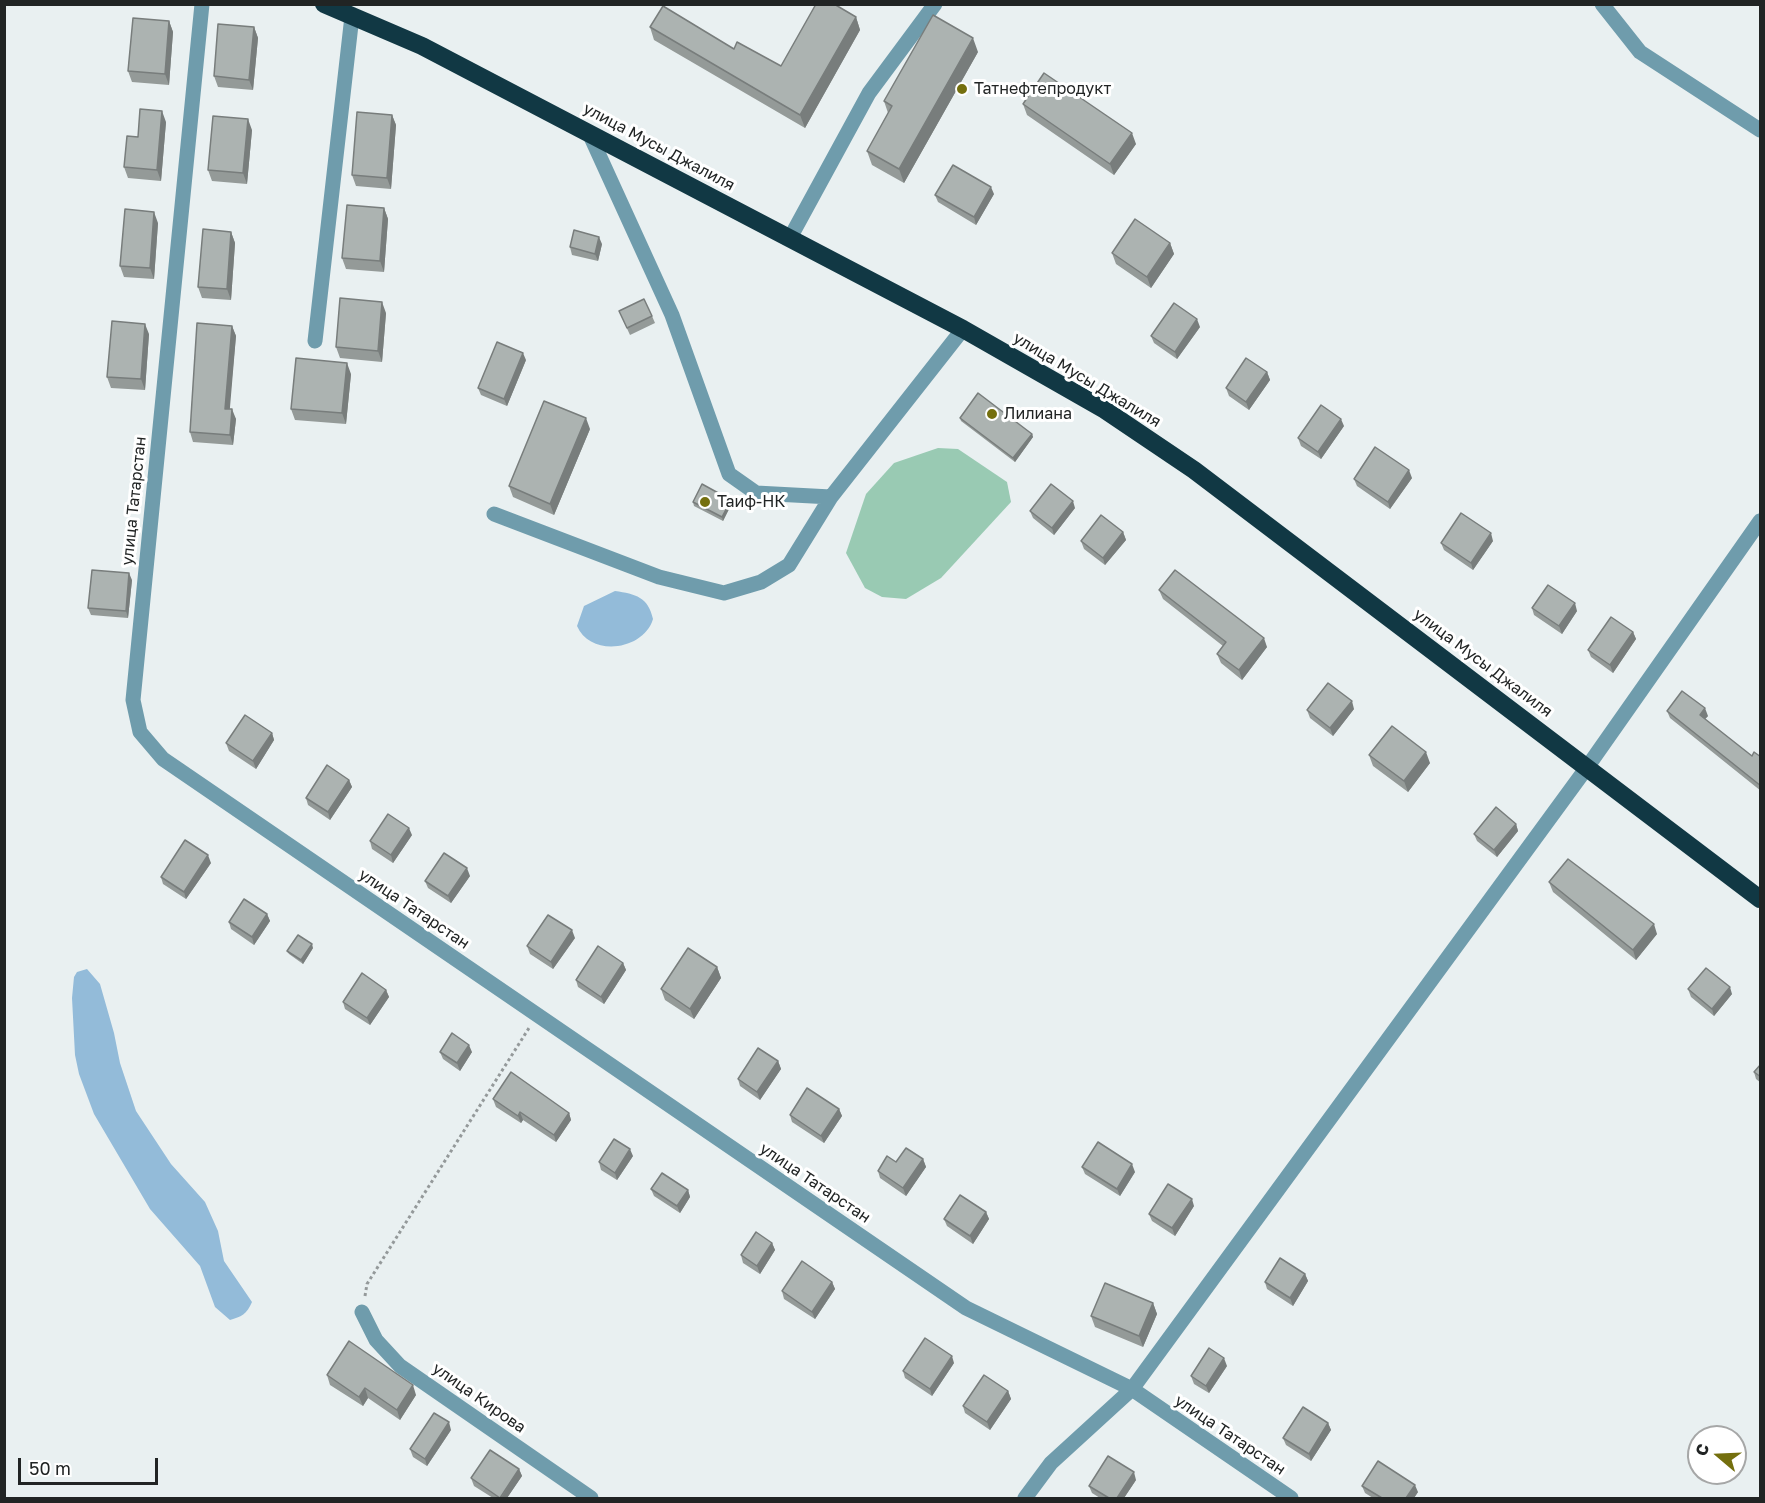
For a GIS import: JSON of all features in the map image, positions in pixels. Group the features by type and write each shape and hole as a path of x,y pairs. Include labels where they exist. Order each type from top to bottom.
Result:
{"highway":[{"name":"улица Мусы Джалиля","path":"324,4 422,46 590,133 963,329 1105,410 1194,470 1761,899"}],"street":[{"name":"улица Татарстан","path":"202,4 133,700 141,732 163,759 966,1308 1132,1389 1291,1498"},
{"path":"790,238 869,93 935,4"},
{"path":"1602,4 1640,52 1761,130"},
{"path":"315,341 352,16"},
{"path":"590,133 672,315 729,474 756,493 831,497"},
{"path":"494,514 659,577 724,593 761,582 789,565 831,497 963,329"},
{"path":"1025,1498 1051,1463 1132,1389 1588,766 1761,520"},
{"name":"улица Кирова","path":"362,1312 376,1340 400,1366 591,1498"}],"path":[{"path":"362,1312 367,1284 537,1015"}],"green space":[{"path":"938,448 958,449 1007,482 1011,502 941,578 906,599 882,597 865,588 846,553 866,494 894,463"}],"water":[{"path":"615,591 640,598 648,606 653,619 648,630 629,643 605,646 594,643 584,636 577,626 584,606"},
{"path":"87,969 100,984 120,1063 136,1111 171,1164 205,1202 218,1231 224,1261 252,1302 246,1312 237,1318 230,1320 215,1307 200,1266 150,1209 94,1114 79,1074 75,1055 72,998 74,977 77,972"}],"building":[{"path":"816,4 834,4 856,17 800,115 650,27 663,6 734,49 737,42 781,66"},
{"path":"933,15 973,38 899,169 867,151 892,106 884,101"},
{"path":"133,18 169,21 165,74 128,71"},
{"path":"218,24 254,27 249,80 214,76"},
{"path":"1044,73 1132,133 1110,164 1023,104"},
{"path":"140,109 162,111 157,170 124,167 127,136 138,137"},
{"path":"357,112 392,115 387,178 352,175"},
{"path":"213,116 248,119 243,173 208,170"},
{"path":"953,165 991,187 974,217 935,195"},
{"path":"347,205 384,208 380,261 342,258"},
{"path":"125,209 154,212 150,268 120,266"},
{"path":"1135,219 1170,243 1147,277 1112,253"},
{"path":"203,229 231,232 227,289 198,287"},
{"path":"574,230 599,237 595,254 570,247"},
{"path":"340,298 382,302 378,351 336,347"},
{"path":"644,299 652,316 627,328 619,311"},
{"path":"1174,303 1197,319 1175,352 1151,336"},
{"path":"112,321 145,324 141,379 107,377"},
{"path":"197,323 232,326 225,409 232,409 230,435 190,432"},
{"path":"497,342 523,353 504,399 478,388"},
{"path":"296,358 347,363 342,413 291,409"},
{"path":"1246,358 1267,372 1246,402 1226,388"},
{"path":"978,393 1032,434 1013,458 960,418"},
{"path":"544,401 586,418 550,504 509,486"},
{"path":"1321,405 1341,419 1318,452 1298,438"},
{"path":"1375,447 1409,470 1388,502 1354,479"},
{"path":"702,484 731,500 722,517 693,502"},
{"path":"1051,484 1073,501 1052,528 1030,511"},
{"path":"1461,513 1491,533 1471,563 1441,543"},
{"path":"1101,515 1123,532 1103,558 1081,541"},
{"path":"92,570 129,573 126,611 88,608"},
{"path":"1175,570 1264,638 1239,670 1217,654 1226,642 1159,590"},
{"path":"1548,585 1575,603 1559,626 1532,608"},
{"path":"1611,617 1633,632 1610,665 1588,650"},
{"path":"1328,683 1352,701 1330,728 1307,710"},
{"path":"1682,691 1705,708 1700,715 1752,756 1754,752 1761,757 1761,786 1667,711"},
{"path":"245,715 272,733 253,761 226,743"},
{"path":"1392,726 1426,752 1404,781 1369,755"},
{"path":"327,765 349,780 328,812 306,798"},
{"path":"1496,807 1516,824 1494,850 1474,834"},
{"path":"388,814 409,828 391,855 370,841"},
{"path":"185,840 208,855 184,892 161,877"},
{"path":"444,853 467,868 448,896 425,881"},
{"path":"1568,859 1654,924 1633,950 1549,882"},
{"path":"244,899 267,914 252,937 229,922"},
{"path":"548,915 572,930 551,962 527,946"},
{"path":"298,935 312,944 301,960 287,951"},
{"path":"598,946 623,963 601,997 576,980"},
{"path":"688,948 717,967 690,1009 661,989"},
{"path":"1706,968 1730,987 1712,1009 1688,989"},
{"path":"362,973 386,990 367,1018 343,1002"},
{"path":"452,1033 469,1045 457,1063 440,1052"},
{"path":"758,1048 778,1061 757,1092 738,1079"},
{"path":"1761,1064 1761,1077 1754,1072"},
{"path":"511,1072 569,1113 554,1135 520,1112 518,1116 493,1099"},
{"path":"807,1088 839,1109 821,1136 790,1115"},
{"path":"614,1139 630,1149 615,1173 599,1162"},
{"path":"1098,1142 1132,1164 1117,1189 1082,1167"},
{"path":"906,1148 923,1159 903,1188 878,1171 887,1156 896,1162"},
{"path":"662,1173 688,1190 677,1206 651,1189"},
{"path":"1168,1184 1192,1199 1172,1228 1149,1214"},
{"path":"960,1195 986,1212 970,1236 944,1219"},
{"path":"756,1232 772,1243 757,1266 741,1255"},
{"path":"1280,1258 1305,1274 1290,1298 1265,1282"},
{"path":"802,1261 832,1282 812,1312 782,1291"},
{"path":"1105,1283 1153,1303 1139,1336 1091,1316"},
{"path":"925,1338 952,1356 930,1389 903,1371"},
{"path":"349,1341 413,1385 397,1410 365,1388 359,1397 327,1375"},
{"path":"1209,1348 1224,1358 1206,1386 1191,1376"},
{"path":"984,1375 1008,1391 987,1422 963,1406"},
{"path":"1303,1407 1328,1423 1309,1454 1283,1438"},
{"path":"434,1413 449,1422 425,1459 410,1449"},
{"path":"490,1450 519,1469 500,1498 471,1478"},
{"path":"1108,1456 1134,1472 1117,1498 1109,1498 1089,1486"},
{"path":"1378,1461 1415,1485 1406,1498 1382,1498 1362,1486"}],"place":[{"name":"Татнефтепродукт","path":"962,89"},
{"name":"Лилиана","path":"992,414"},
{"name":"Таиф-НК","path":"705,502"}]}
